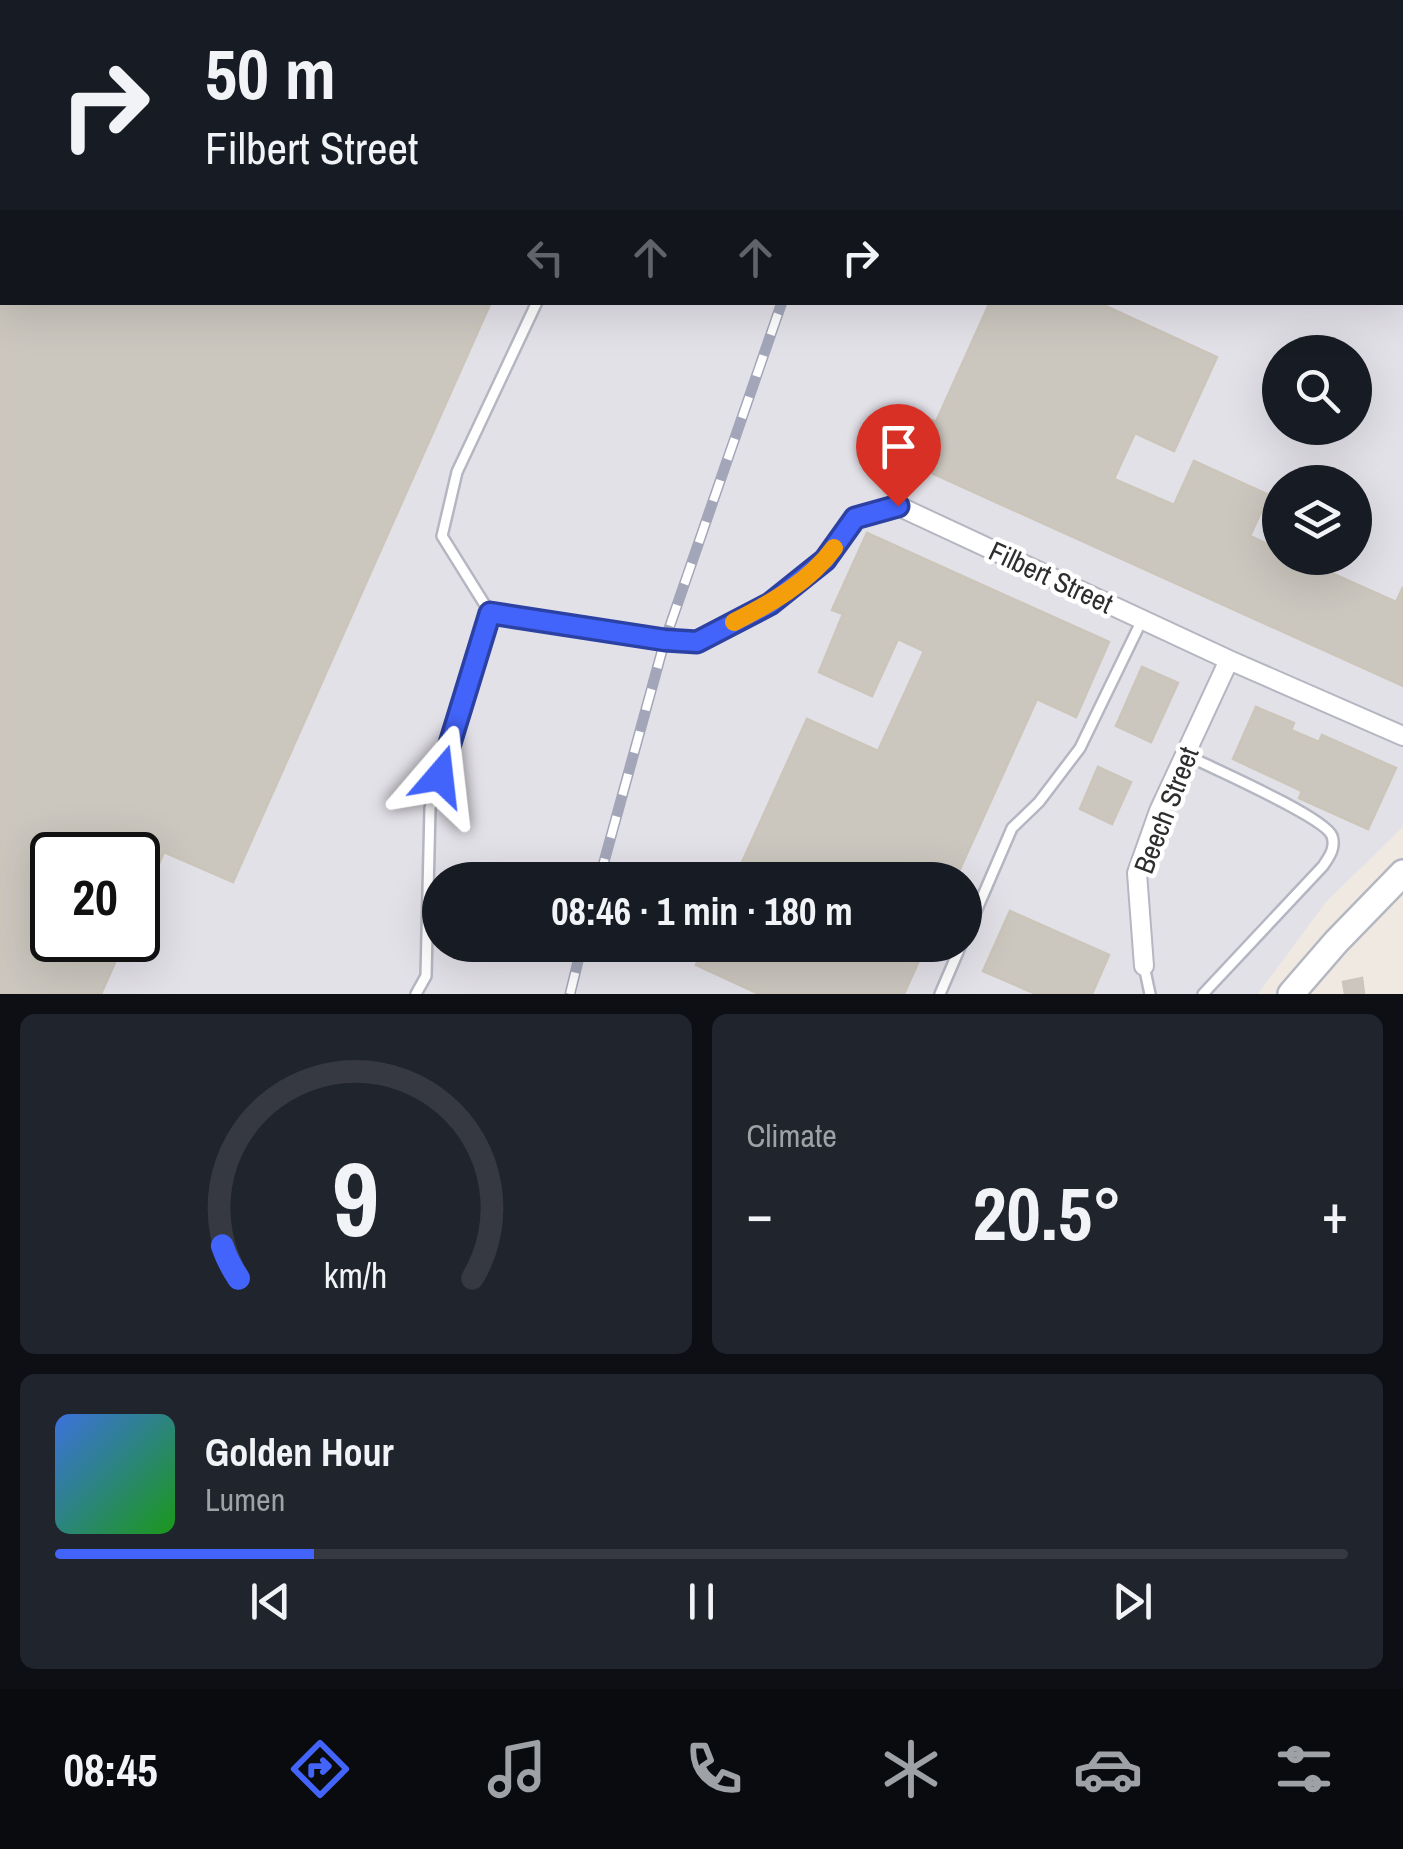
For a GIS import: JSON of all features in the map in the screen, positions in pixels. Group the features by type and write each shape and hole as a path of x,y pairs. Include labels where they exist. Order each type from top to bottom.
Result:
{"main road":[{"path":"1291,994 1306,974 1391,897 1403,873"}],"street":[{"name":"Filbert Street","path":"490,613 697,642 770,604 825,560 855,518 898,506 1403,736"},
{"name":"Beech Street","path":"1144,966 1137,873 1160,811 1229,660"}],"lane":[{"path":"416,994 426,976 430,808 490,613 442,536 458,472 536,305"},
{"path":"982,897 1012,828 1039,802 1080,748 1142,620"},
{"path":"1186,755 1286,804 1330,832 1333,843 1323,866 1203,994"},
{"path":"940,994 954,962"},
{"path":"1144,966 1150,994"}],"shaded area":[{"path":"0,305 1403,305 1403,827 1326,902 1258,994 0,994"}],"building":[{"path":"0,305 490,305 233,882 164,852 160,861 160,832 30,832 30,962 115,962 101,994 0,994"},
{"path":"989,305 1104,305 1217,357 1174,451 1135,433 1114,479 1174,505 1194,461 1262,492 1262,510 1250,536 1262,542 1262,575 1336,575 1396,602 1403,587 1403,686 887,453 907,409 936,422"},
{"path":"867,533 1109,642 1076,717 1037,699 963,862 742,862 807,719 878,751 924,651 898,639 872,696 819,672 843,614 832,610"},
{"path":"1142,667 1178,683 1151,742 1116,726"},
{"path":"1256,707 1294,723 1291,730 1319,742 1322,735 1396,768 1368,829 1299,798 1302,791 1233,759"},
{"path":"1098,767 1131,782 1112,824 1080,809"},
{"path":"1010,911 1109,955 1092,994 1036,994 983,971"},
{"path":"918,962 904,994 759,994 696,965"},
{"path":"1362,978 1364,994 1345,994 1343,982"}],"railway":[{"path":"604,862 665,640 781,305"},
{"path":"570,994 578,962"}],"slow traffic":[{"path":"734,622 770,604 825,560 834,548"}],"route":[{"path":"440,776 490,613 697,642 770,604 825,560 855,518 898,506"}]}
